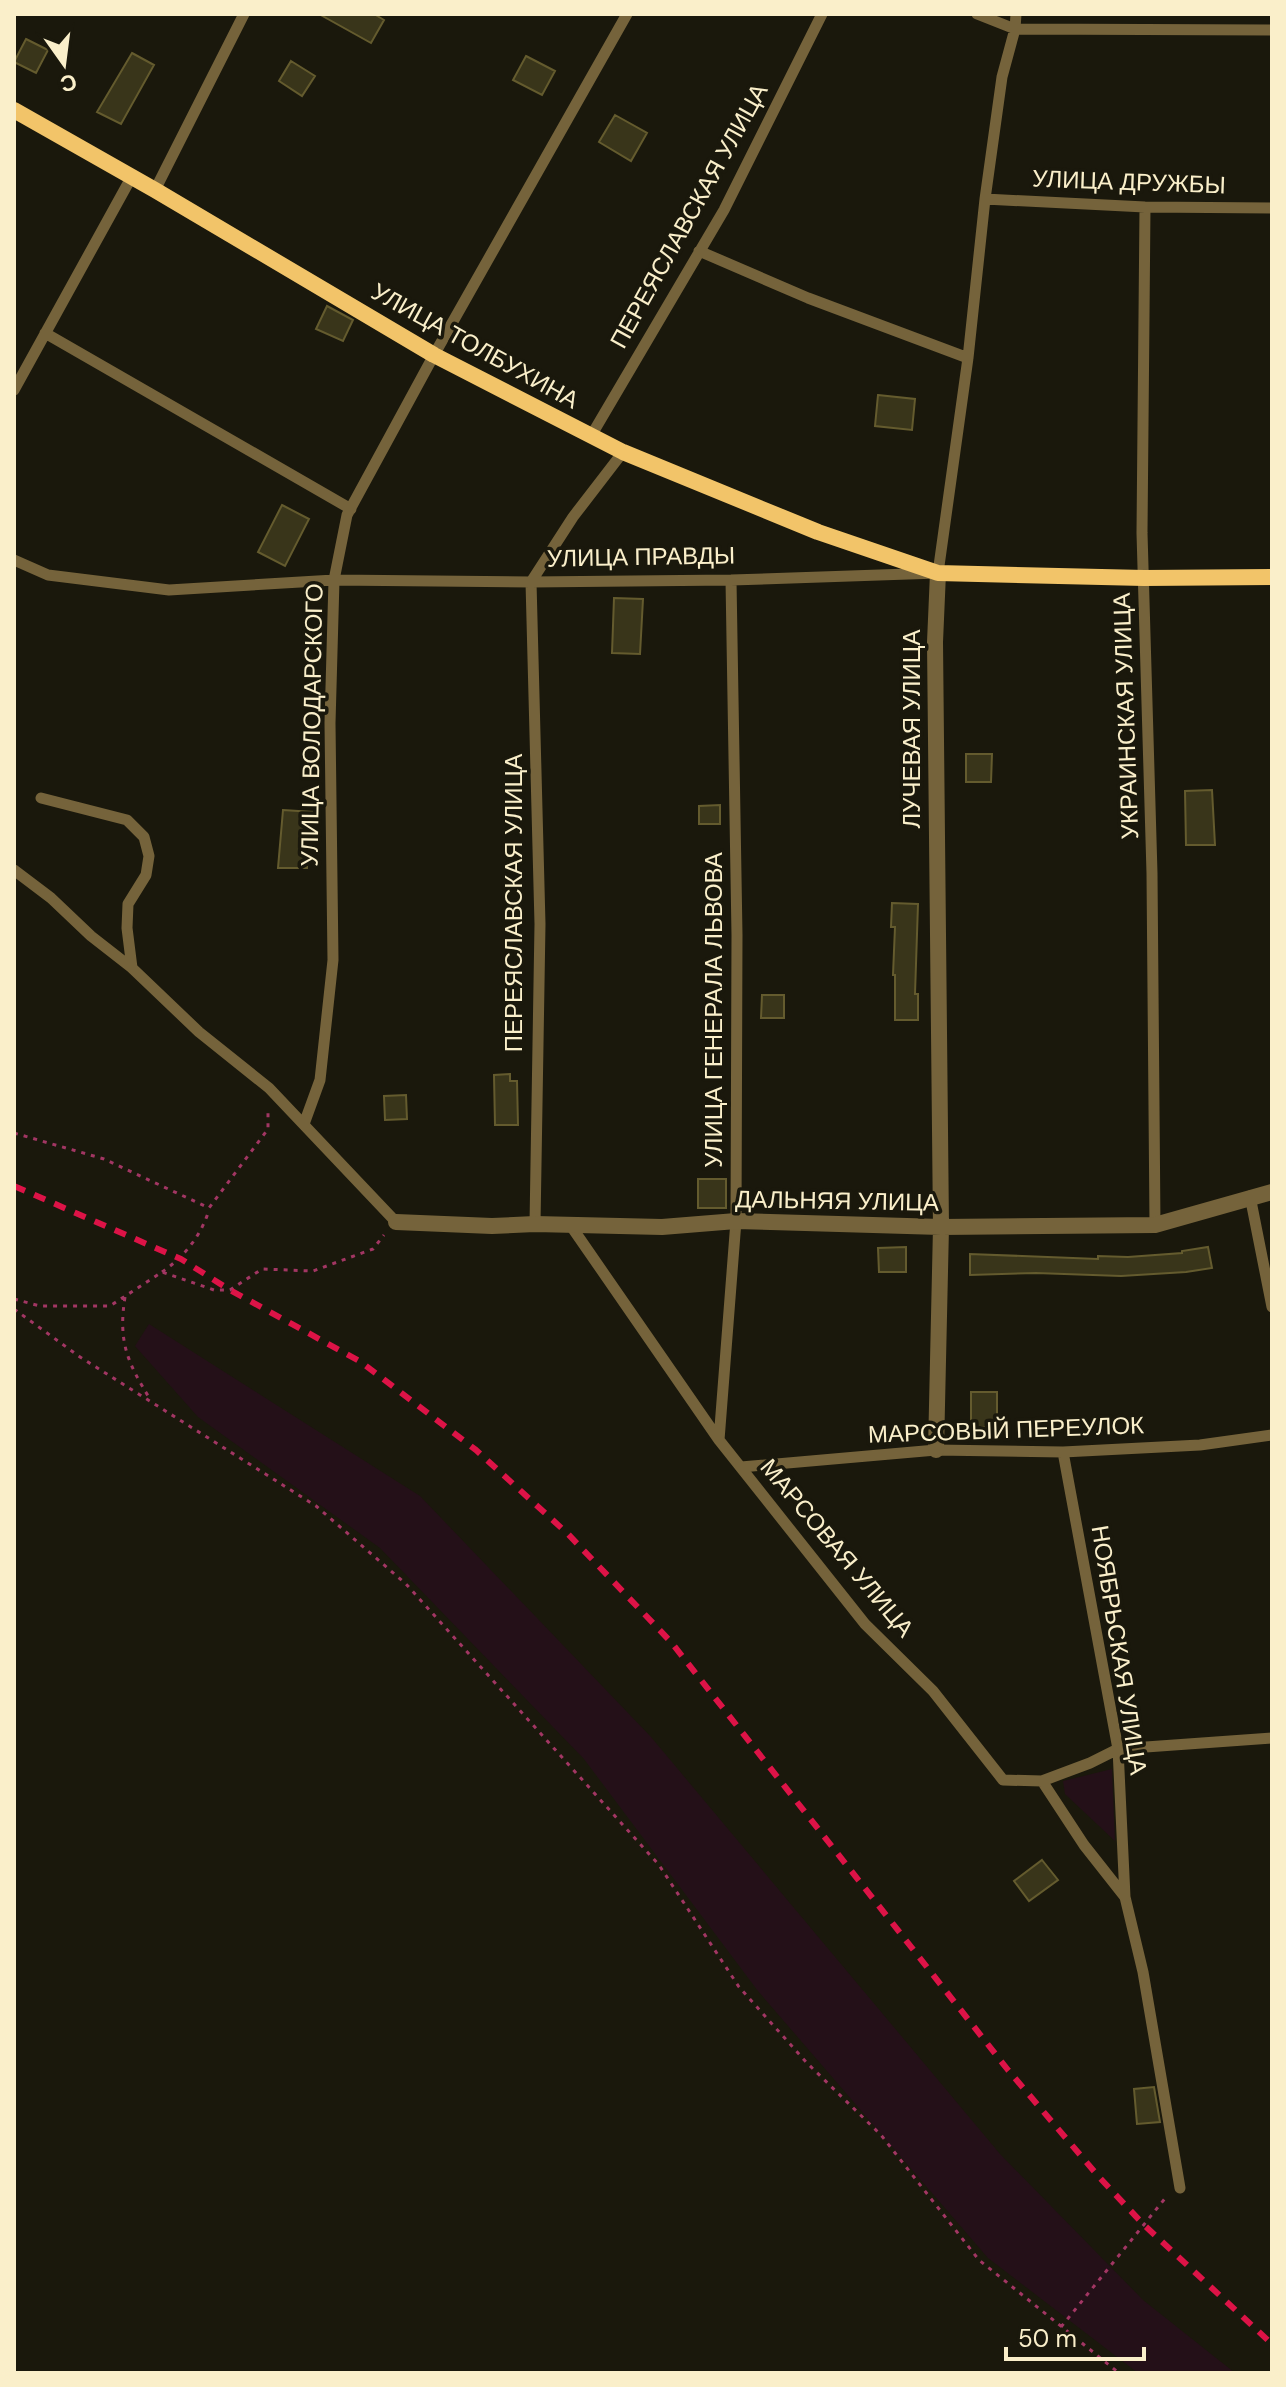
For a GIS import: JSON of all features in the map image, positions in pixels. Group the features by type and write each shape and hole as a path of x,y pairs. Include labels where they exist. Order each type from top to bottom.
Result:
{"main road":[{"name":"УЛИЦА ТОЛБУХИНА","path":"14,110 434,355 591,436 818,532 938,573"},
{"name":"УЛИЦА ПРАВДЫ","path":"938,573 1144,578 1272,577"}],"street":[{"name":"ЛУЧЕВАЯ УЛИЦА","path":"936,1450 941,1227 935,642 938,573"},
{"name":"ДАЛЬНЯЯ УЛИЦА","path":"396,1222 662,1227 736,1221 941,1227 1155,1225 1272,1192"}],"lane":[{"path":"155,190 244,14"},
{"name":"УЛИЦА ВОЛОДАРСКОГО","path":"304,1124 320,1080 333,960 330,723 334,580 347,515 627,14"},
{"name":"ПЕРЕЯСЛАВСКАЯ УЛИЦА","path":"591,436 724,210 822,14"},
{"path":"977,14 1015,29 1272,30"},
{"name":"ЛУЧЕВАЯ УЛИЦА","path":"938,573 1002,77 1016,14"},
{"path":"14,390 131,178"},
{"name":"УЛИЦА ДРУЖБЫ","path":"985,199 1145,207 1272,208"},
{"name":"УКРАИНСКАЯ УЛИЦА","path":"1145,207 1142,533 1152,873 1155,1225"},
{"path":"699,251 808,298 968,358"},
{"path":"45,333 351,509"},
{"path":"531,582 573,517 623,452"},
{"name":"УЛИЦА ПРАВДЫ","path":"14,560 48,575 169,590 334,580 731,580 938,573"},
{"name":"УЛИЦА ГЕНЕРАЛА ЛЬВОВА","path":"719,1440 736,1221 737,935 731,580"},
{"name":"ПЕРЕЯСЛАВСКАЯ УЛИЦА","path":"531,582 540,924 535,1224"},
{"path":"41,798 127,820 144,837 149,856 146,875 128,904 127,928 132,968"},
{"path":"14,870 132,968 199,1032 269,1088 396,1222"},
{"path":"1250,1196 1272,1307"},
{"name":"МАРСОВАЯ УЛИЦА","path":"571,1226 719,1440 865,1624 933,1691 1003,1780 1042,1781"},
{"name":"МАРСОВЫЙ ПЕРЕУЛОК","path":"741,1467 936,1450 1063,1452 1200,1445 1272,1435"},
{"name":"НОЯБРЬСКАЯ УЛИЦА","path":"1063,1452 1118,1749 1125,1897 1143,1972 1180,2188"},
{"path":"1125,1897 1084,1845 1042,1781 1118,1749 1272,1738"}],"path":[{"path":"14,1299 40,1306 110,1306 181,1259 205,1222 209,1208 268,1129 269,1088"},
{"path":"14,1133 104,1159 209,1208"},
{"path":"162,1272 214,1290 230,1290 262,1269 313,1271 373,1249 396,1222"},
{"path":"125,1297 121,1322 127,1354 132,1370 152,1402"},
{"path":"14,1309 80,1357 316,1506 406,1584 659,1865 739,1987 807,2063 881,2135 979,2260 1119,2373"},
{"path":"1061,2327 1169,2194 1180,2188"}],"shaded area":[{"path":"149,1324 420,1496 651,1737 1000,2154 1143,2300 1235,2373 1138,2373 988,2258 758,1991 584,1759 380,1548 198,1417 135,1346"},
{"path":"1112,1769 1115,1841 1065,1794 1063,1781"}],"building":[{"path":"319,14 374,14 384,20 371,43"},
{"path":"26,39 48,50 36,73 14,62"},
{"path":"132,53 154,65 121,124 97,112"},
{"path":"526,56 555,71 542,95 513,80"},
{"path":"291,61 315,76 302,96 279,81"},
{"path":"615,115 647,133 631,161 599,142"},
{"path":"327,306 353,320 343,341 316,329"},
{"path":"878,395 915,399 912,430 875,426"},
{"path":"282,505 309,519 285,566 258,552"},
{"path":"614,598 643,599 640,654 612,653"},
{"path":"966,754 992,754 991,782 966,782"},
{"path":"1212,790 1215,845 1186,845 1185,791"},
{"path":"720,805 720,824 699,824 699,806"},
{"path":"283,810 313,812 312,830 308,830 307,868 278,868"},
{"path":"892,903 918,904 915,994 918,994 918,1020 895,1020"},
{"path":"762,995 784,995 784,1018 761,1018"},
{"path":"510,1074 510,1081 517,1081 518,1125 495,1125 494,1075"},
{"path":"406,1095 407,1119 385,1120 384,1096"},
{"path":"698,1179 726,1179 726,1208 698,1208"},
{"path":"906,1247 906,1272 879,1272 878,1248"},
{"path":"1208,1247 1212,1268 1186,1272 1121,1276 1036,1273 970,1275 970,1254 1098,1259 1098,1256 1182,1253"},
{"path":"971,1392 997,1392 997,1427 971,1427"},
{"path":"1042,1860 1058,1880 1029,1901 1014,1881"},
{"path":"1154,2087 1160,2122 1137,2124 1134,2089"}],"railway":[{"path":"14,1186 181,1259 230,1290 361,1362 476,1450 568,1534 671,1642 1008,2070 1099,2177 1143,2224 1272,2344"}]}
